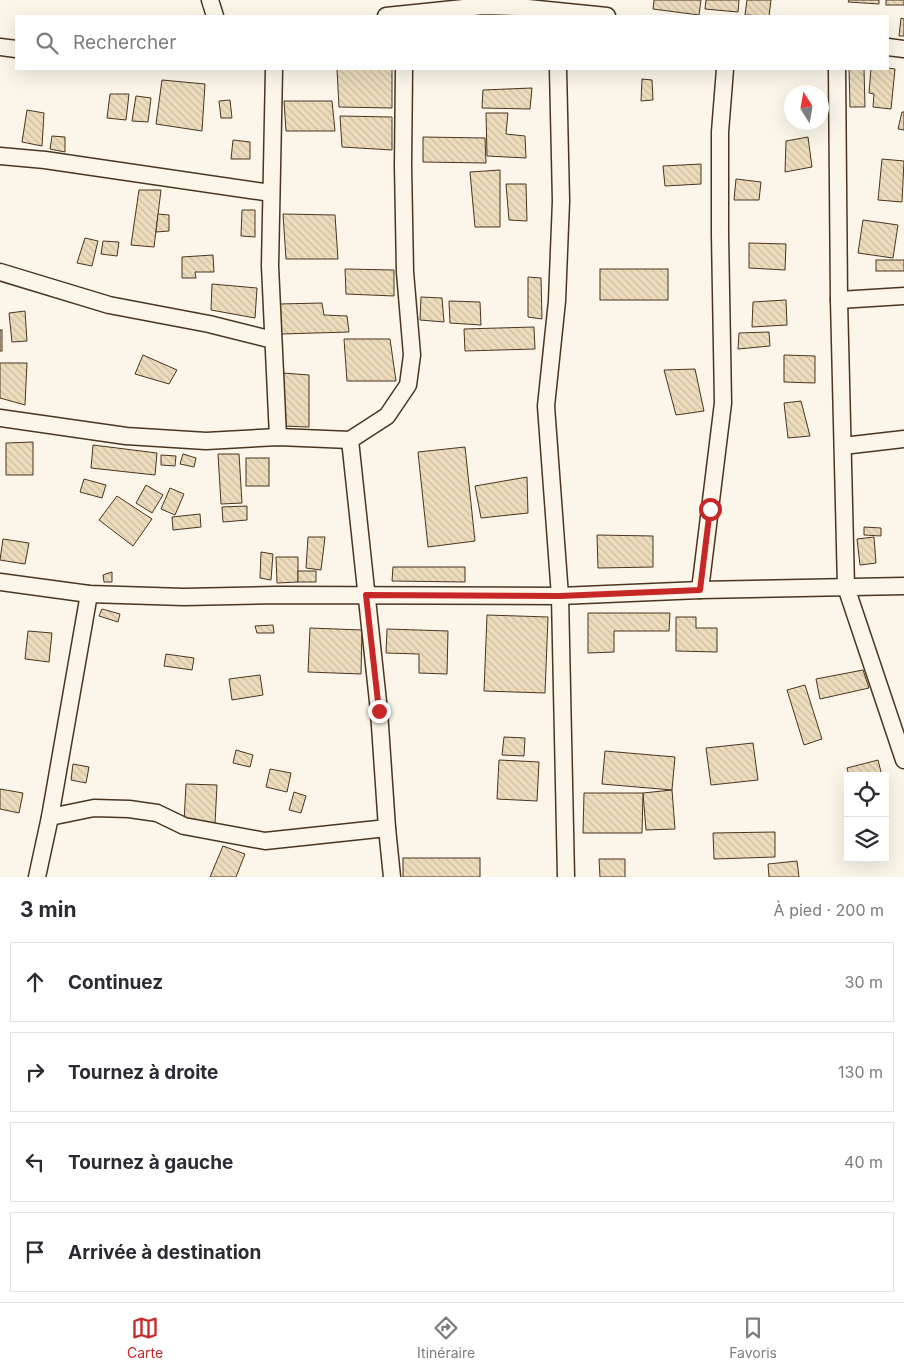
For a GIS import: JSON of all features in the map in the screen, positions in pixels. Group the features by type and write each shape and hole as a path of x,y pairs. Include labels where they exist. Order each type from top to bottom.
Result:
{"street":[{"path":"210,0 215,15"},
{"path":"390,15 410,10 483,6 557,9 600,15"},
{"path":"0,47 15,49"},
{"path":"889,47 904,49"},
{"path":"274,70 270,266 278,437"},
{"path":"0,418 126,436 206,440 278,437 350,440 387,416 408,385 412,355 405,272 404,70"},
{"path":"558,70 561,200 557,301 546,406 560,596 566,877"},
{"path":"700,590 723,403 720,141 725,70"},
{"path":"837,70 839,300 846,586 901,740 904,760"},
{"path":"0,156 45,160 271,193"},
{"path":"0,272 109,305 209,324 273,340"},
{"path":"839,300 904,296"},
{"path":"843,446 904,439"},
{"path":"350,440 379,711 392,877"},
{"path":"0,582 89,594 184,597 366,595 560,596 700,590 904,586"},
{"path":"37,877 50,817 89,594"},
{"path":"50,817 94,808 129,809 157,813 184,826 265,840 387,828"}],"building":[{"path":"654,0 701,0 699,15 653,9"},
{"path":"706,0 739,0 738,12 705,9"},
{"path":"747,0 771,0 769,15 745,15"},
{"path":"849,0 879,0 879,4 848,2"},
{"path":"886,0 904,0 904,5 886,5"},
{"path":"901,18 904,19 904,36 899,36"},
{"path":"895,69 891,109 873,107 874,94 869,93 871,70"},
{"path":"337,70 392,70 392,108 339,107"},
{"path":"849,70 864,70 865,107 850,107"},
{"path":"642,79 652,80 653,100 641,101"},
{"path":"162,80 205,84 202,131 156,124"},
{"path":"532,88 530,109 482,108 483,90"},
{"path":"110,94 129,94 126,120 107,118"},
{"path":"136,96 151,98 148,122 132,121"},
{"path":"230,100 232,118 221,118 219,101"},
{"path":"284,101 332,101 335,131 286,131"},
{"path":"27,110 44,113 42,146 22,142"},
{"path":"902,112 904,112 904,130 898,129"},
{"path":"486,113 508,113 506,134 525,136 526,158 487,156"},
{"path":"340,116 392,117 392,150 342,147"},
{"path":"52,136 65,137 65,152 50,149"},
{"path":"423,137 485,138 486,163 423,162"},
{"path":"808,137 812,167 785,172 786,141"},
{"path":"233,140 250,142 250,159 231,159"},
{"path":"882,159 904,161 902,202 878,200"},
{"path":"701,164 701,184 665,186 663,166"},
{"path":"500,170 500,227 475,227 470,172"},
{"path":"736,179 761,182 759,200 734,200"},
{"path":"506,184 526,184 527,221 509,220"},
{"path":"139,190 161,190 154,247 131,245"},
{"path":"242,210 255,210 255,237 241,236"},
{"path":"158,214 169,215 169,231 156,232"},
{"path":"283,214 335,215 338,259 286,259"},
{"path":"863,220 898,225 893,258 858,253"},
{"path":"85,238 98,241 92,266 77,263"},
{"path":"103,241 119,242 117,256 101,254"},
{"path":"749,243 786,244 785,270 749,268"},
{"path":"213,255 214,272 195,272 196,278 182,278 182,257"},
{"path":"876,260 904,260 904,271 876,271"},
{"path":"345,269 394,270 394,296 346,294"},
{"path":"600,269 668,269 668,300 600,300"},
{"path":"528,277 541,278 542,319 528,317"},
{"path":"212,284 257,288 255,318 211,310"},
{"path":"421,297 442,298 444,322 420,320"},
{"path":"786,300 787,325 752,327 753,302"},
{"path":"449,301 480,302 481,325 450,323"},
{"path":"322,303 324,315 347,316 349,332 281,334 279,304"},
{"path":"25,311 27,341 12,342 9,313"},
{"path":"534,327 535,349 465,351 464,329"},
{"path":"0,330 2,330 2,351 0,351"},
{"path":"769,332 770,346 738,349 739,333"},
{"path":"344,339 390,339 396,381 347,381"},
{"path":"143,355 177,370 169,384 135,374"},
{"path":"784,355 815,356 815,383 784,382"},
{"path":"0,363 27,363 25,405 0,398"},
{"path":"695,369 704,411 676,415 664,370"},
{"path":"283,373 309,375 309,427 282,426"},
{"path":"801,401 810,436 788,438 784,403"},
{"path":"33,442 33,475 6,475 6,443"},
{"path":"93,445 157,453 155,475 91,468"},
{"path":"465,447 475,541 428,547 418,452"},
{"path":"183,454 196,458 194,467 180,464"},
{"path":"218,454 239,454 242,503 221,504"},
{"path":"161,455 176,456 175,466 161,465"},
{"path":"246,458 269,458 269,486 246,486"},
{"path":"527,477 528,513 481,518 475,486"},
{"path":"84,479 106,485 102,498 80,492"},
{"path":"146,485 163,495 152,513 136,503"},
{"path":"170,488 184,494 175,515 161,509"},
{"path":"117,496 152,519 133,546 99,520"},
{"path":"247,506 247,520 223,522 222,507"},
{"path":"200,514 201,527 173,530 172,517"},
{"path":"864,527 881,528 881,536 864,535"},
{"path":"597,535 653,536 653,567 598,568"},
{"path":"308,537 325,537 321,570 306,568"},
{"path":"874,537 876,563 860,565 857,539"},
{"path":"3,539 29,543 25,564 0,560"},
{"path":"261,552 273,554 271,580 260,578"},
{"path":"276,557 298,557 298,582 277,583"},
{"path":"393,567 465,567 465,582 392,581"},
{"path":"298,571 316,571 316,582 298,582"},
{"path":"112,572 112,582 104,582 103,575"},
{"path":"102,609 120,614 118,622 99,616"},
{"path":"588,613 670,613 669,631 614,631 614,652 588,653"},
{"path":"487,615 548,617 545,693 484,691"},
{"path":"676,617 696,617 696,628 717,628 717,652 676,651"},
{"path":"273,625 274,633 257,633 255,626"},
{"path":"310,628 362,630 361,674 308,672"},
{"path":"387,629 448,631 447,674 419,673 419,654 386,653"},
{"path":"28,631 52,633 49,662 25,659"},
{"path":"166,654 194,658 192,670 164,666"},
{"path":"863,670 869,688 820,699 816,679"},
{"path":"260,675 263,695 232,700 229,679"},
{"path":"805,685 822,739 804,745 787,690"},
{"path":"504,737 525,738 524,756 502,755"},
{"path":"753,743 758,780 711,785 706,748"},
{"path":"236,750 253,755 250,767 233,763"},
{"path":"605,751 675,757 672,790 602,784"},
{"path":"499,760 539,762 537,801 497,799"},
{"path":"878,760 881,772 848,772 847,768"},
{"path":"73,764 89,767 86,783 71,780"},
{"path":"270,769 291,773 287,792 266,787"},
{"path":"186,784 217,785 215,824 184,822"},
{"path":"0,789 23,793 19,813 0,809"},
{"path":"672,790 675,829 646,830 643,793"},
{"path":"294,792 306,796 301,813 289,810"},
{"path":"584,793 643,793 642,833 583,833"},
{"path":"775,832 775,857 714,859 713,833"},
{"path":"223,846 245,854 236,877 210,877"},
{"path":"403,858 480,858 480,877 403,877"},
{"path":"599,859 625,859 625,877 600,877"},
{"path":"797,861 799,877 769,877 768,864"}],"route":[{"path":"379,711 366,595 560,596 700,590 710,509"}]}
